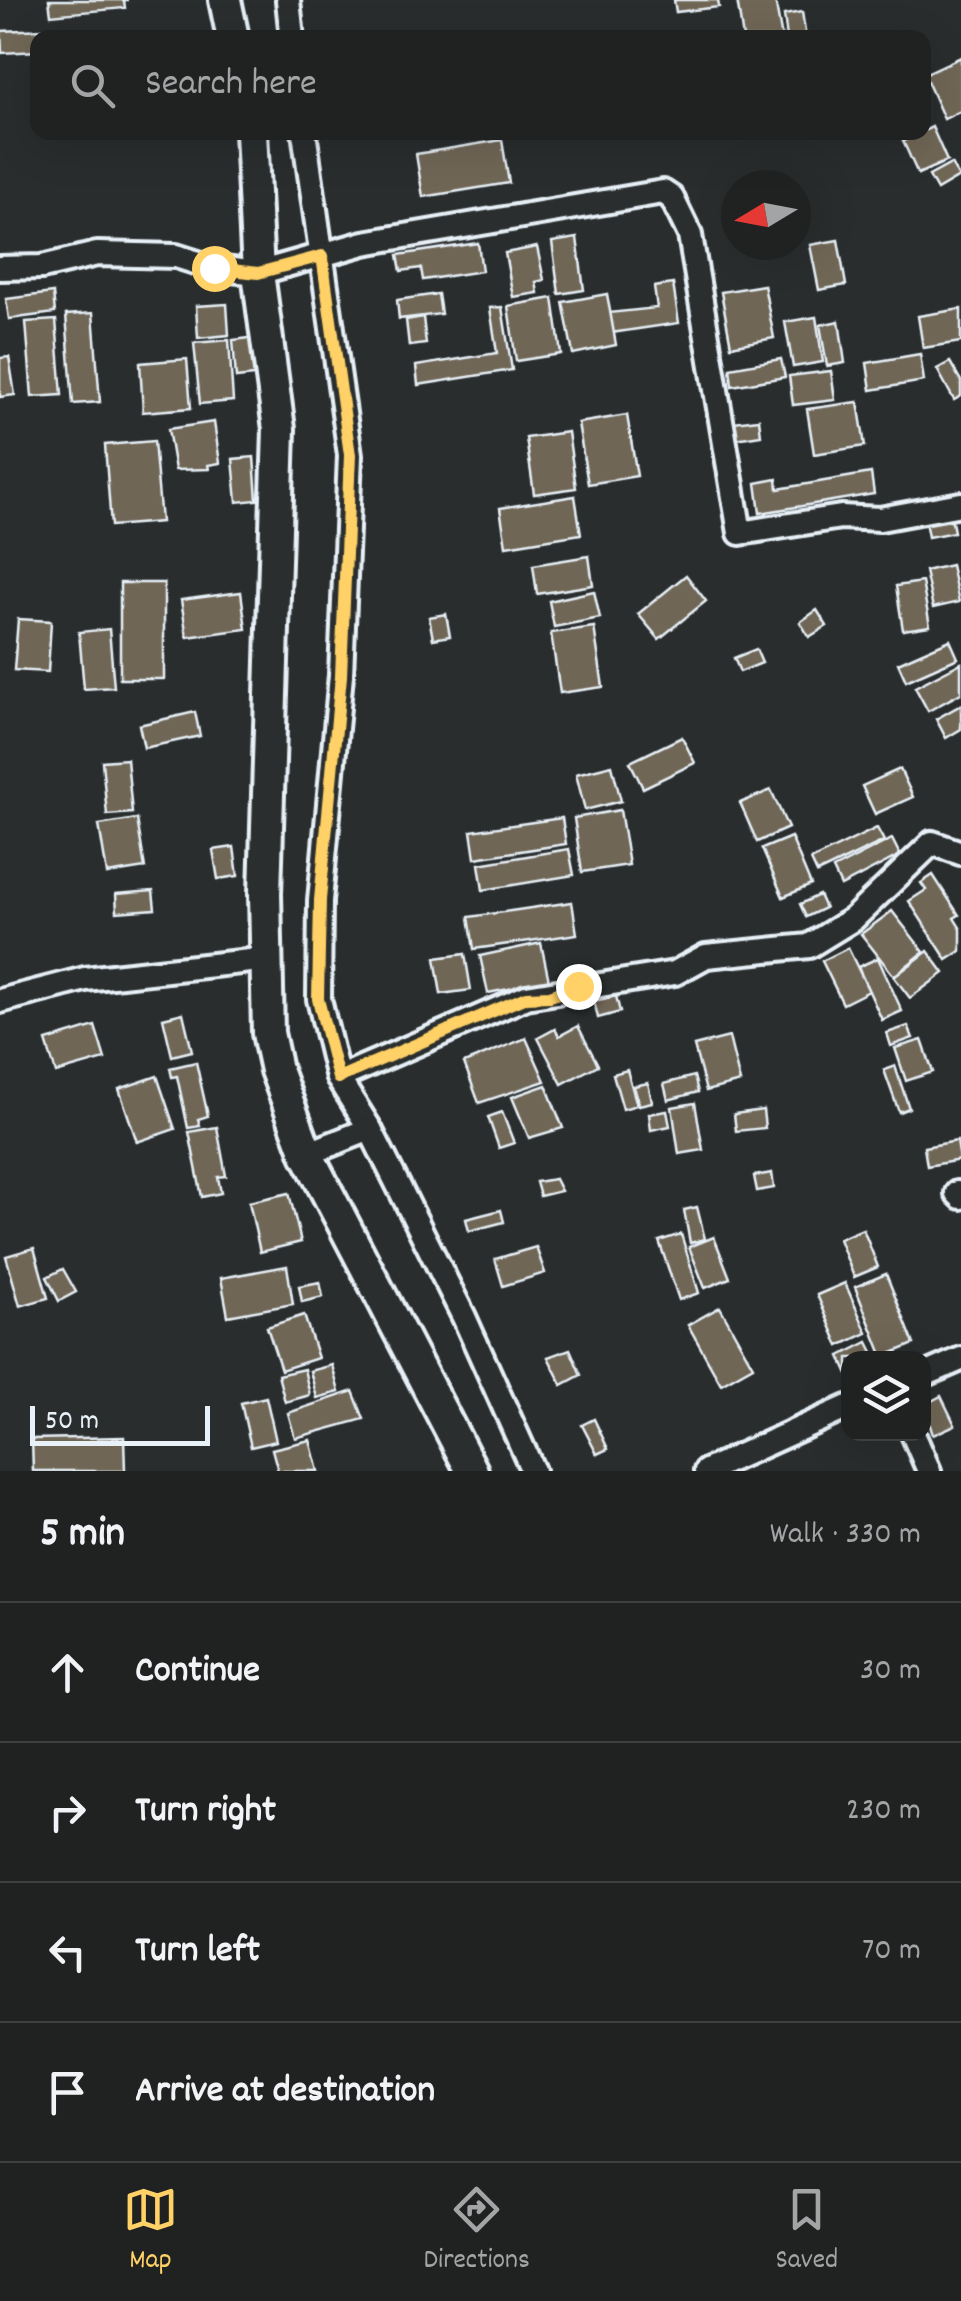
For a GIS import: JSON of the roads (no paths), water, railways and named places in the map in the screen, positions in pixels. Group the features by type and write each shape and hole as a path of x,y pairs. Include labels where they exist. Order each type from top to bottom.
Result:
{"street":[{"path":"226,0 232,30"},
{"path":"288,0 291,30"},
{"path":"251,140 258,273 279,429 266,894 268,1032 276,1070 307,1154 472,1471"},
{"path":"305,140 350,455 341,676 320,920 318,999 338,1078 370,1129 464,1317 533,1471"},
{"path":"0,268 42,267 97,254 176,256 214,268 258,273 364,243 668,194 690,235 740,533 841,516 880,519 961,504"},
{"path":"338,1078 526,997 675,973 721,953 809,946 853,919 932,843 961,853"},
{"path":"0,1001 85,979 268,958"},
{"path":"307,1154 370,1129"},
{"path":"931,1372 961,1359"},
{"path":"706,1471 841,1409"},
{"path":"916,1441 930,1471"}]}
